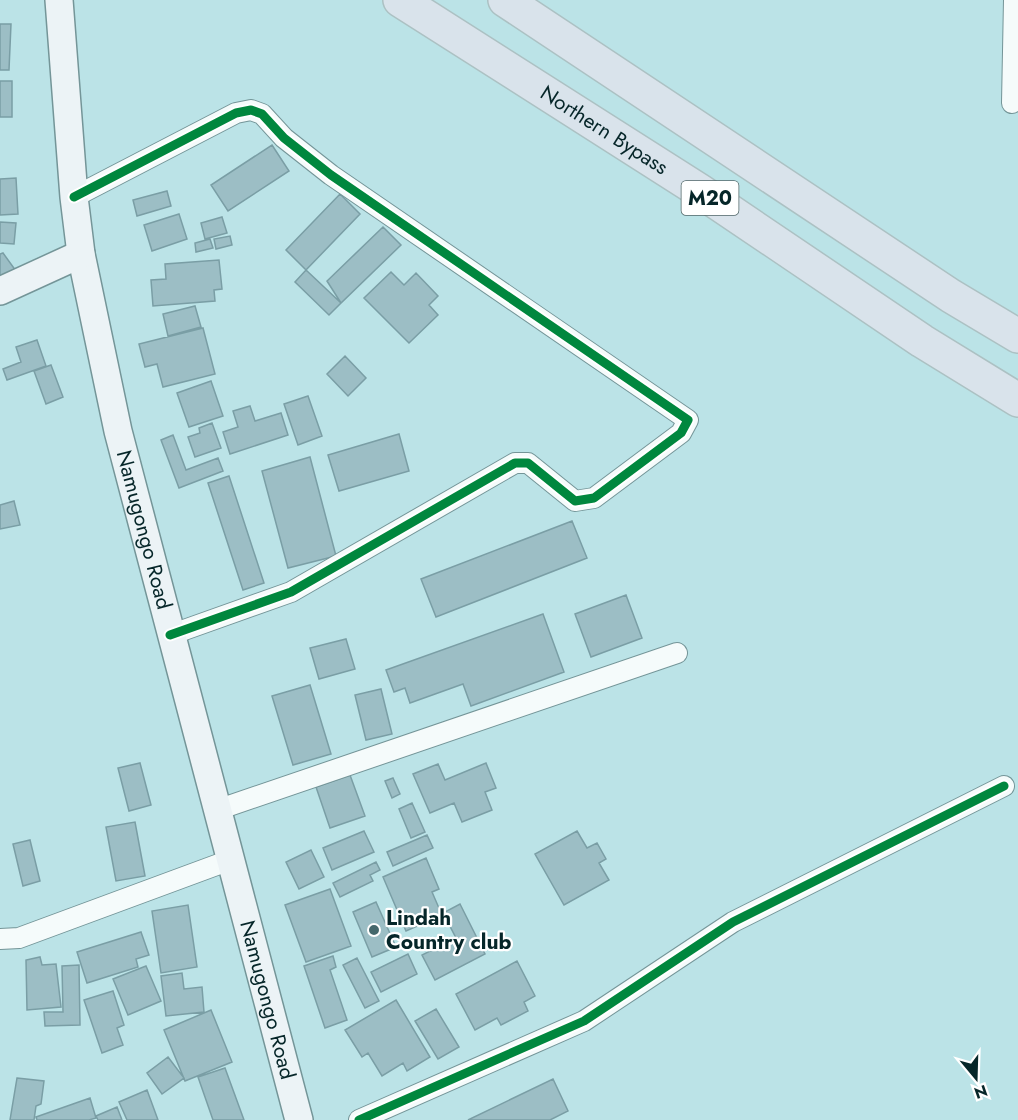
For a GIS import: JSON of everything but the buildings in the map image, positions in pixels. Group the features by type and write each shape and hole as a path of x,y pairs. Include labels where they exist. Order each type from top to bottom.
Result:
{"highway":[{"name":"Northern Bypass","path":"400,0 700,190 922,341 1018,400"},
{"name":"M20","path":"505,0 951,296 1018,336"}],"main road":[{"name":"Namugongo Road","path":"59,0 74,197 81,254 118,431 230,860 294,1119"},
{"path":"0,291 81,254"}],"street":[{"path":"1012,103 1014,0"},
{"path":"74,197 236,113 251,110 262,114 284,138 331,175 688,420 681,432 594,498 575,501 528,463 515,463 291,592 170,635"},
{"path":"217,810 677,653"},
{"path":"359,1120 584,1021 733,922 1004,786"},
{"path":"0,939 19,938 230,860"}],"cycle path":[{"path":"74,197 236,113 251,110 262,114 284,138 331,175 688,420 681,433 594,498 575,501 528,463 515,463 291,592 170,635"},
{"path":"359,1120 584,1021 733,922 1004,786"}],"place":[{"name":"Lindah Country club","path":"374,930"}]}
